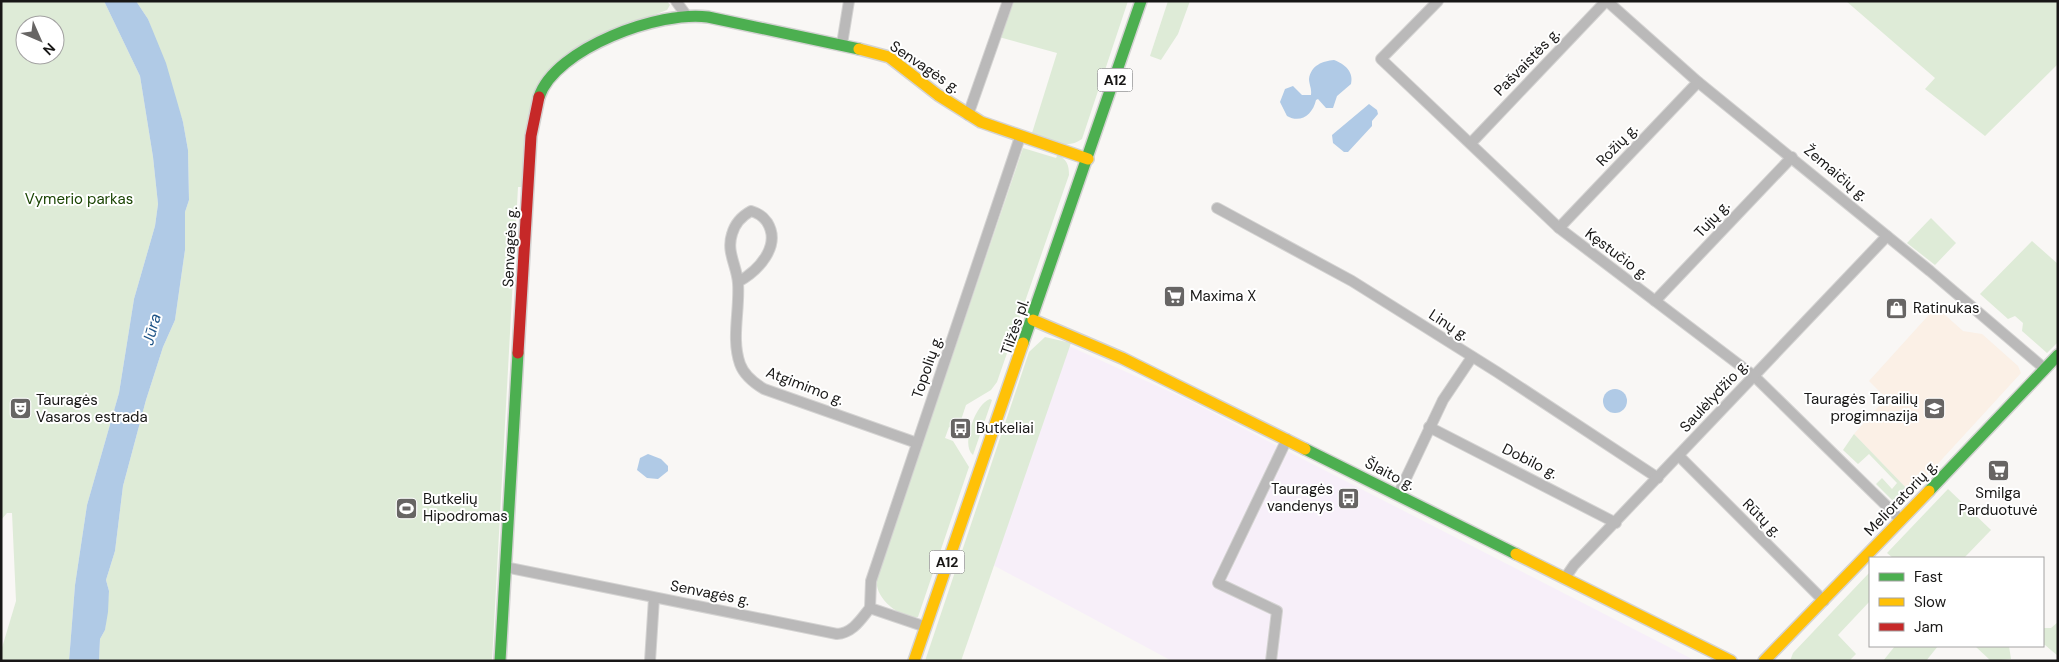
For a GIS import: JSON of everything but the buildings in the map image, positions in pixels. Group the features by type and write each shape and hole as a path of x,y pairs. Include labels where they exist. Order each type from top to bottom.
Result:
{"main road":[{"name":"Tilžės pl.","path":"914,661 976,476 1033,320 1141,1"},
{"name":"Senvagės g.","path":"505,567 531,136 540,97 546,81 557,69 577,55 652,22 686,14 842,44 889,58 968,115 981,122 1088,159"},
{"name":"Šlaito g.","path":"1033,320 1122,358 1731,661"},
{"name":"Melioratorių g.","path":"1764,661 1824,602 2058,355"},
{"path":"500,661 505,567"}],"street":[{"path":"676,1 686,14"},
{"path":"842,44 849,1"},
{"path":"968,115 1008,1"},
{"name":"Kęstučio g.","path":"1438,1 1381,59 1558,228 1754,376 1901,520"},
{"name":"Pašvaistės g.","path":"1471,144 1606,1"},
{"name":"Žemaičių g.","path":"1606,1 1698,82 1792,157 2045,369"},
{"name":"Rožių g.","path":"1558,228 1698,82"},
{"name":"Topolių g.","path":"870,608 871,581 1020,137"},
{"name":"Tujų g.","path":"1655,301 1792,157"},
{"name":"Linų g.","path":"1218,208 1352,281 1498,372 1658,478"},
{"name":"Atgimimo g.","path":"738,282 757,269 769,252 771,243 770,228 758,213 752,211 740,218 732,234 730,256 738,282 736,348 740,366 747,376 764,389 917,443"},
{"name":"Saulėlydžio g.","path":"1565,578 1574,565 1887,236"},
{"path":"1398,495 1443,400 1472,357"},
{"name":"Dobilo g.","path":"1429,427 1616,523"},
{"path":"1271,661 1277,611 1218,583 1287,439"},
{"name":"Rūtų g.","path":"1679,456 1824,602"},
{"name":"Senvagės g.","path":"505,567 837,634 845,633 854,627 870,608"},
{"path":"650,661 654,598"},
{"path":"870,608 926,627"}],"shaded area":[{"name":"Tauragės Tarailių progimnazija","path":"1936,307 1963,331 1982,334 2018,366 2021,373 1911,493 1854,434 1886,398 1869,381"},
{"path":"1069,346 1186,399 1696,661 1172,661 993,565"}],"green space":[{"name":"Vymerio parkas","path":"1,1 104,1 140,76 153,157 158,204 155,226 134,299 119,393 87,505 75,585 69,661 1,661 1,651 16,601 12,513 7,513 1,520"},
{"path":"136,1 667,1 670,5 667,10 610,32 547,74 521,187 518,187 492,661 99,661 100,639 105,630 109,591 106,580 115,551 123,486 146,400 163,347 175,320 185,250 185,212 189,200 188,150 183,122 148,19"},
{"path":"1012,1 1128,1 1082,139 1076,142 1070,144 1057,143 1032,133 1057,53 999,37"},
{"path":"1168,1 1190,1 1178,34 1161,60 1150,56"},
{"path":"1846,1 2058,1 2058,64 1985,136 1925,89 1935,78"},
{"path":"1023,148 1056,158 1058,154 1067,163 1069,175 997,382 991,390 966,405 958,429 949,427 945,438 953,441 969,467 918,617 911,617 896,611 883,599 877,585 877,578"},
{"path":"1931,218 1956,243 1935,265 1907,243"},
{"path":"2032,241 2058,264 2058,342 2047,353 2022,331 2023,323 2015,316 2008,319 1980,294"},
{"path":"1045,337 1071,343 961,661 925,661 1029,352"},
{"path":"990,399 992,400 973,455 969,450 968,443 971,425 980,408"},
{"path":"1854,434 1911,493 1897,505 1876,484 1882,478 1892,489 1897,483 1869,454 1858,464 1843,450"},
{"path":"1948,489 1991,530 1965,557 1892,557 1887,553"},
{"path":"1869,573 1869,602 1838,635 1856,654 1849,661 1790,661 1793,653"},
{"path":"2058,622 2058,656 2044,645 2044,628 2051,628"},
{"path":"1894,647 1937,647 1926,661 1883,661"},
{"path":"1976,647 2009,647 2011,659 1991,661"}],"water":[{"name":"Jūra","path":"104,1 136,1 148,19 166,63 183,122 188,150 189,200 185,212 185,250 175,320 163,347 146,400 123,486 115,551 106,580 109,591 108,612 105,630 100,639 99,661 69,661 75,585 87,505 119,393 134,299 155,226 158,204 153,157 140,76"},
{"path":"1334,60 1348,69 1352,80 1351,84 1337,96 1333,108 1326,108 1318,99 1306,116 1297,119 1287,116 1280,102 1285,89 1293,86 1302,95 1311,95 1309,79 1312,70 1326,61"},
{"path":"1369,104 1377,110 1378,114 1372,121 1372,126 1348,152 1344,152 1333,143 1332,135"},
{"path":"1615,389 1620,390 1626,396 1626,406 1620,412 1615,413 1610,412 1604,406 1603,401 1604,396 1610,390"},
{"path":"648,454 661,459 668,466 668,471 658,479 647,478 637,470 640,458"}],"traffic: fast":[{"path":"1023,343 1141,1"},
{"path":"539,97 549,79 566,63 587,48 638,26 688,16 708,17 859,49"},
{"path":"500,661 518,353"},
{"path":"1929,491 2058,355"},
{"path":"1305,449 1516,554"}],"traffic: slow":[{"path":"859,49 889,57 938,95 981,122 1088,159"},
{"path":"1033,320 1122,358 1305,449"},
{"path":"914,661 1023,343"},
{"path":"1764,661 1929,491"},
{"path":"1516,554 1731,661"}],"traffic: jam":[{"path":"518,353 531,136 539,97"}],"place":[{"name":"Maxima X","path":"1174,296"},
{"name":"Ratinukas","path":"1897,308"},
{"name":"Tauragės Tarailių progimnazija","path":"1934,408"},
{"name":"Tauragės Vasaros estrada","path":"20,409"},
{"name":"Butkeliai","path":"960,428"},
{"name":"Smilga Parduotuvė","path":"1998,470"},
{"name":"Tauragės vandenys","path":"1349,498"},
{"name":"Butkelių Hipodromas","path":"407,508"}]}
